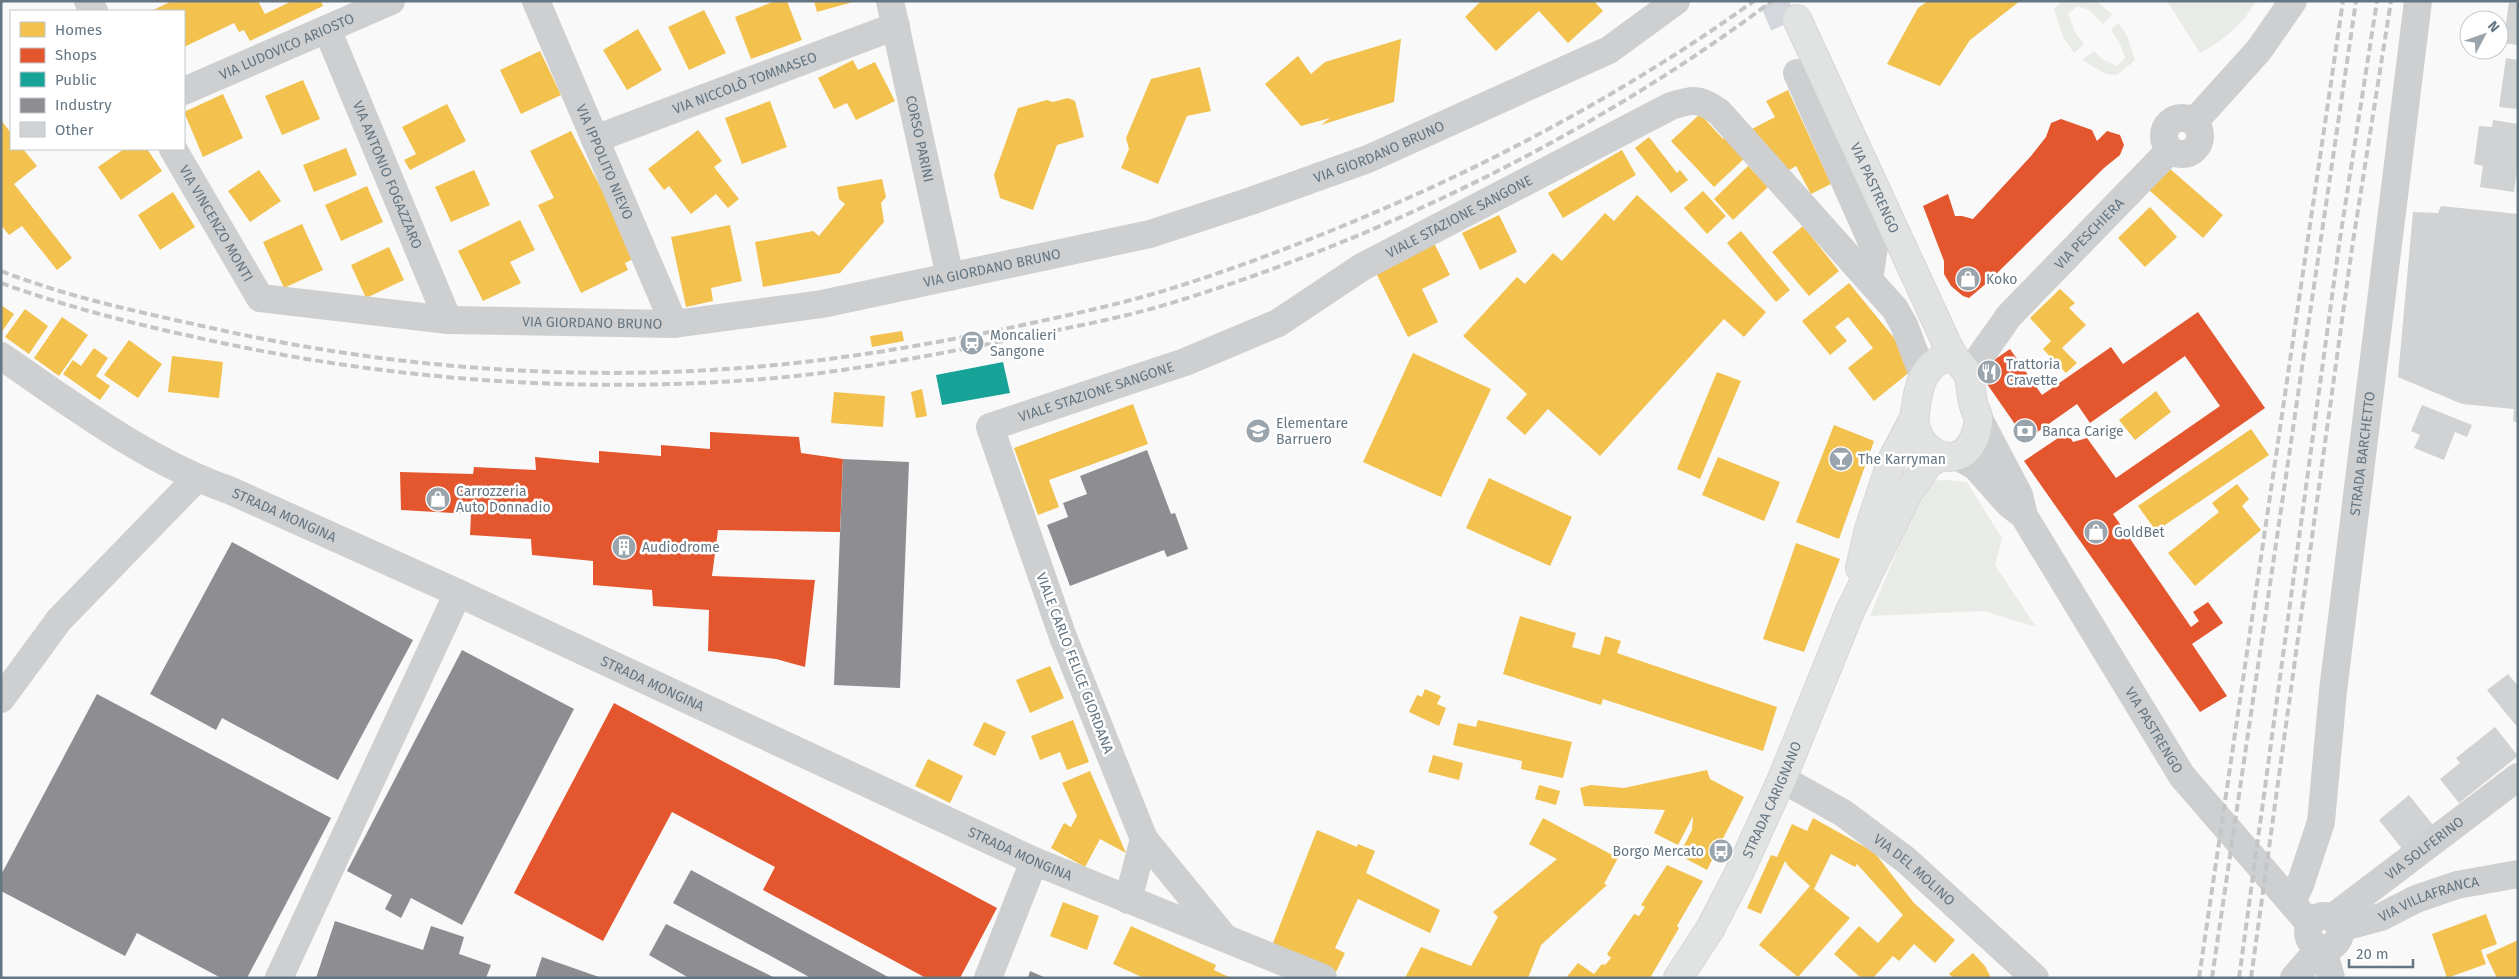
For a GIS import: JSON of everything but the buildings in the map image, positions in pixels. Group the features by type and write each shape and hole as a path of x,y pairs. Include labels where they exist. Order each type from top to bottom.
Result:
{"main road":[{"name":"VIA PASTRENGO","path":"1791,22 1944,368 1973,403 1979,419"},
{"path":"1914,418 1944,368"},
{"name":"VIA PASTRENGO","path":"1914,418 1916,433 1920,439 1948,456"},
{"name":"STRADA CARIGNANO","path":"1850,611 1869,530 1892,460 1914,418"},
{"path":"1948,456 1970,445 1977,431 1979,419"},
{"name":"STRADA CARIGNANO","path":"1678,978 1710,929 1739,873 1782,779 1850,611 1909,491 1929,463 1948,456"}],"street":[{"name":"VIA LUDOVICO ARIOSTO","path":"185,92 391,1"},
{"name":"VIA IPPOLITO NIEVO","path":"536,1 674,324"},
{"name":"VIA GIORDANO BRUNO","path":"260,298 448,320 674,324 822,304 1150,234 1251,202 1368,159 1609,50 1676,1"},
{"name":"VIA PESCHIERA","path":"1944,368 1981,352 1995,339 2008,317 2170,150 2164,140 2168,124 2172,120 2183,117 2194,122 2259,50 2293,1"},
{"name":"STRADA BARCHETTO","path":"2292,901 2300,885 2321,822 2333,691 2418,1"},
{"name":"VIA NICCOLÒ TOMMASEO","path":"595,139 893,14"},
{"name":"CORSO PARINI","path":"893,14 950,277"},
{"name":"VIA ANTONIO FOGAZZARO","path":"327,29 448,320"},
{"path":"1797,74 1874,246 1869,280"},
{"name":"VIALE STAZIONE SANGONE","path":"990,426 1185,362 1278,324 1326,289 1362,267 1662,110 1690,100 1699,100 1720,112 1895,308 1904,325 1944,368"},
{"name":"VIA VINCENZO MONTI","path":"174,150 260,298"},
{"name":"STRADA MONGINA","path":"1,356 105,426 197,478 229,490 458,593 1034,861 1323,978"},
{"name":"VIA PASTRENGO","path":"1979,419 2019,495 2024,516 2182,776 2206,807 2292,901 2325,933 2331,978"},
{"name":"VIALE CARLO FELICE GIORDANA","path":"990,426 1063,637 1144,839 1225,939"},
{"name":"VIA PASTRENGO","path":"1948,456 1976,467 2008,504 2024,516"},
{"path":"1,700 59,620 197,478"},
{"path":"278,978 458,593"},
{"name":"VIA SOLFERINO","path":"2294,978 2325,933 2518,777"},
{"name":"VIA DEL MOLINO","path":"1782,779 1844,812 1906,860 2035,978"},
{"path":"1128,900 1144,839"},
{"path":"988,978 1034,861"},
{"name":"VIA VILLAFRANCA","path":"2325,933 2380,917 2416,899 2457,886 2518,874"}],"shaded area":[{"path":"2062,1 2096,1 2112,14 2103,24 2089,10 2077,6 2068,14 2076,34 2084,44 2074,53 2063,37 2054,9"},
{"path":"2167,1 2256,1 2239,25 2217,43 2200,53"},
{"path":"2118,23 2127,36 2135,60 2117,75 2106,74 2082,60 2094,51 2103,60 2117,66 2125,58 2121,46 2111,30"},
{"path":"1928,481 1967,482 2002,538 1995,565 2036,627 1984,611 1870,616 1918,500"}],"tunnel":[{"path":"1774,1 1784,25"}],"railway":[{"path":"1,271 80,297 216,329 359,355 431,364 577,373 650,372 723,369 795,363 878,352 1014,327 1136,299 1239,266 1333,230 1426,190 1511,149 1635,79 1754,1"},
{"path":"1,283 57,302 170,332 297,357 439,376 510,382 582,385 654,384 725,382 796,376 876,365 1008,340 1138,312 1259,274 1337,244 1414,211 1489,175 1563,136 1636,94 1705,49 1772,1"},
{"path":"2199,978 2343,1"},
{"path":"2212,978 2356,1"},
{"path":"2239,978 2339,245 2377,1"},
{"path":"2251,978 2352,248 2391,1"}],"place":[{"name":"Koko","path":"1968,279"},
{"name":"Moncalieri Sangone","path":"972,343"},
{"name":"Trattoria Cravette","path":"1989,372"},
{"name":"Elementare Barruero","path":"1258,431"},
{"name":"Banca Carige","path":"2025,431"},
{"name":"The Karryman","path":"1841,459"},
{"name":"Carrozzeria Auto Donnadio","path":"438,499"},
{"name":"GoldBet","path":"2096,532"},
{"name":"Audiodrome","path":"624,547"},
{"name":"Borgo Mercato","path":"1721,851"}]}
